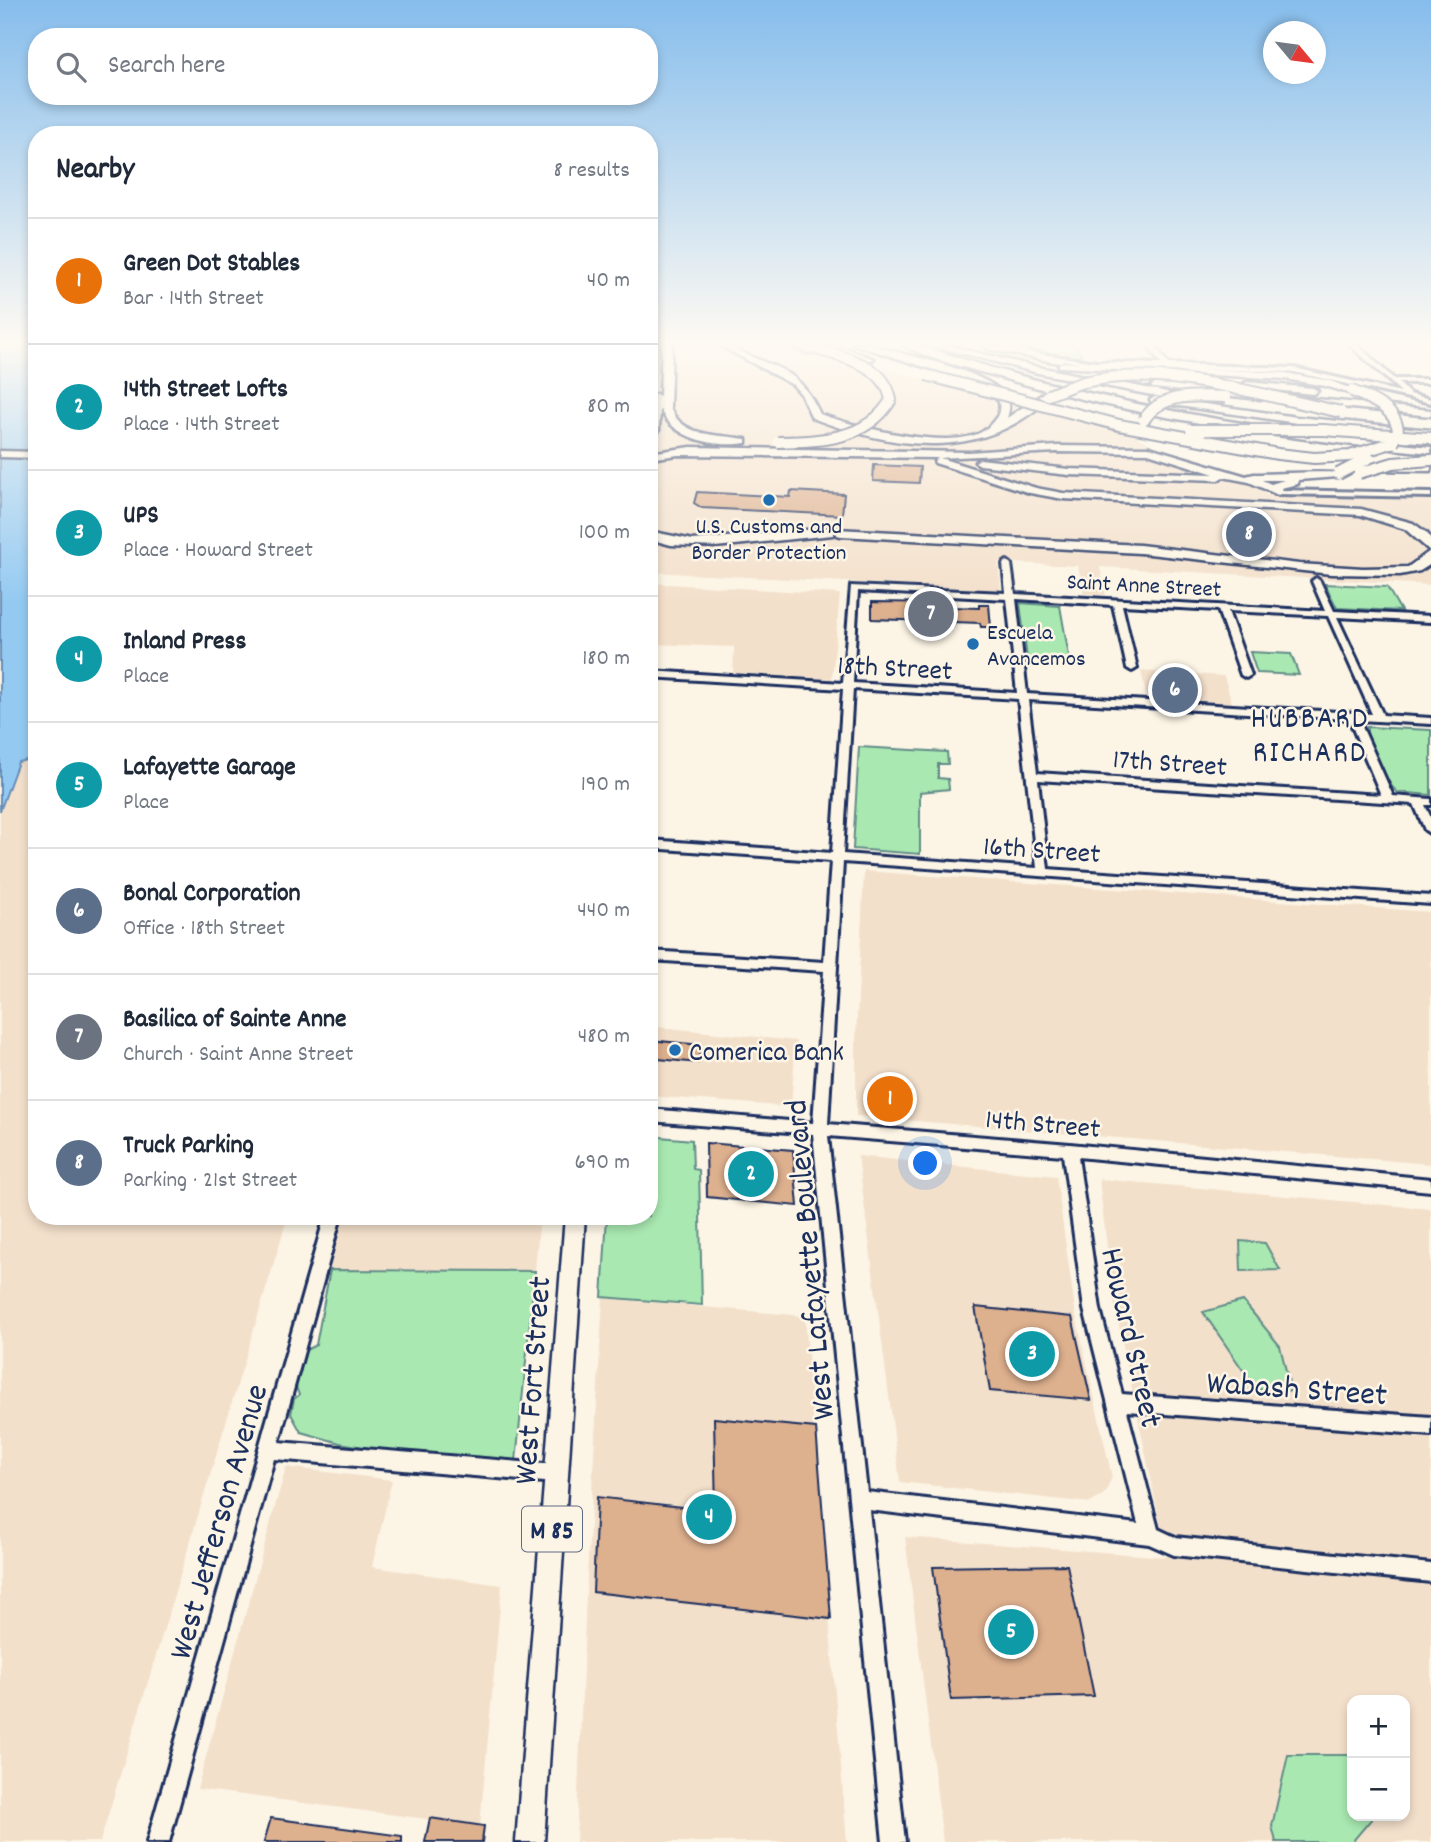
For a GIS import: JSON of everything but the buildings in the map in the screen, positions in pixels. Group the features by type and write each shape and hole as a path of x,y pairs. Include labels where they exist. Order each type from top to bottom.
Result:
{"highway":[{"path":"686,430 736,440 907,444 948,442 995,430"},
{"path":"658,455 819,440 856,430"},
{"path":"858,430 897,439 948,442"},
{"path":"985,434 989,430"},
{"path":"1148,430 1151,436 1170,448 1198,458 1247,466 1431,464"},
{"path":"1148,430 1301,457 1350,456 1394,442"},
{"path":"1186,430 1324,430 1431,435"},
{"path":"1235,430 1431,464"},
{"path":"1257,430 1431,448"},
{"path":"1386,430 1431,435"},
{"path":"1250,480 1254,477 1315,477 1338,474 1380,453 1394,442 1399,430"},
{"path":"1359,474 1397,452 1431,448"},
{"path":"679,452 922,454 1007,453 1057,449 1152,450 1250,480 1278,492"},
{"path":"873,453 943,462 1044,493 1077,498 1361,512 1409,526 1423,536 1431,548"},
{"path":"0,454 28,455"},
{"path":"922,454 1069,472 1210,475 1250,480 1297,481 1331,481 1393,463 1431,464"},
{"path":"1278,492 1275,488 1278,484 1297,481"},
{"path":"658,537 678,543 745,539 798,531 835,532 1142,549 1274,565 1385,572 1404,571 1420,566 1431,555"}],"main road":[{"name":"West Fort Street","path":"530,1842 574,1225"}],"street":[{"path":"1278,492 1431,495"},
{"path":"1007,564 1043,873"},
{"path":"1316,582 1379,718"},
{"name":"Saint Anne Street","path":"854,588 1431,619"},
{"name":"West Lafayette Boulevard","path":"854,588 820,1130 894,1842"},
{"path":"1117,602 1132,668"},
{"path":"1222,608 1246,675"},
{"name":"18th Street","path":"658,675 1431,721"},
{"path":"1353,716 1389,800"},
{"name":"17th Street","path":"1032,776 1431,802"},
{"path":"1418,802 1431,830"},
{"name":"16th Street","path":"658,845 1431,900"},
{"path":"658,957 830,967"},
{"name":"14th Street","path":"658,1116 1070,1150 1431,1185"},
{"name":"Howard Street","path":"1070,1150 1092,1309 1150,1535"},
{"name":"West Jefferson Avenue","path":"158,1842 331,1225"},
{"name":"Wabash Street","path":"1117,1402 1431,1426"},
{"path":"269,1450 556,1474"},
{"path":"860,1500 1150,1535 1174,1546 1431,1573"}],"shaded area":[{"path":"658,430 1126,430 1163,451 1217,468 1256,473 1266,495 1431,500 1431,585 1100,567 1106,595 1084,594 1078,566 998,562 1001,590 658,572"},
{"path":"658,584 840,594 832,679 733,673 734,647 658,644"},
{"path":"1141,671 1224,676 1232,703 1147,698"},
{"path":"28,760 28,1225 285,1225 100,1842 0,1842 0,811 18,762"},
{"path":"864,871 1431,912 1431,1164 856,1116 856,1037"},
{"path":"658,1027 796,1041 791,1107 658,1097"},
{"path":"858,1156 1056,1176 1076,1316 1112,1477 1106,1492 1099,1498 1090,1503 900,1482"},
{"path":"1099,1179 1431,1209 1431,1842 943,1842 905,1537 1167,1557 1112,1292"},
{"path":"342,1225 539,1225 535,1271 330,1270"},
{"path":"603,1298 805,1316 847,1842 576,1842 586,1594"},
{"path":"286,1467 392,1480 372,1567 502,1585 480,1826 197,1789"}],"green space":[{"path":"1325,584 1387,587 1401,611 1337,608"},
{"path":"1020,603 1060,606 1070,662 1027,659"},
{"path":"1250,652 1291,654 1299,675 1257,673"},
{"path":"1367,727 1431,730 1431,795 1397,792 1376,762 1369,744"},
{"path":"859,747 947,752 948,764 938,764 938,778 948,779 949,789 920,792 920,854 853,849"},
{"path":"658,1137 692,1140 693,1169 699,1170 702,1305 602,1297 606,1225 658,1225"},
{"path":"1240,1241 1265,1243 1280,1270 1241,1271"},
{"path":"330,1270 535,1271 516,1461 433,1458 427,1451 422,1457 340,1443 301,1432 291,1414 294,1399 299,1395 296,1387 306,1350 316,1345"},
{"path":"1243,1301 1280,1346 1291,1391 1256,1389 1203,1312"},
{"path":"1288,1755 1347,1755 1347,1821 1370,1821 1352,1842 1276,1842 1272,1826"}],"water":[{"path":"0,430 28,430 28,760 18,762 0,811"}],"place":[{"name":"U.S. Customs and Border Protection","path":"769,500"},
{"name":"Truck Parking","path":"1249,534"},
{"name":"Basilica of Sainte Anne","path":"931,614"},
{"name":"Escuela Avancemos","path":"973,644"},
{"name":"Bonal Corporation","path":"1175,690"},
{"name":"Comerica Bank","path":"675,1050"},
{"name":"Green Dot Stables","path":"890,1099"},
{"name":"14th Street Lofts","path":"751,1174"},
{"name":"UPS","path":"1032,1354"},
{"name":"Inland Press","path":"709,1517"},
{"name":"Lafayette Garage","path":"1011,1632"}],"district":[{"name":"HUBBARD RICHARD","path":"1310,734"}]}
